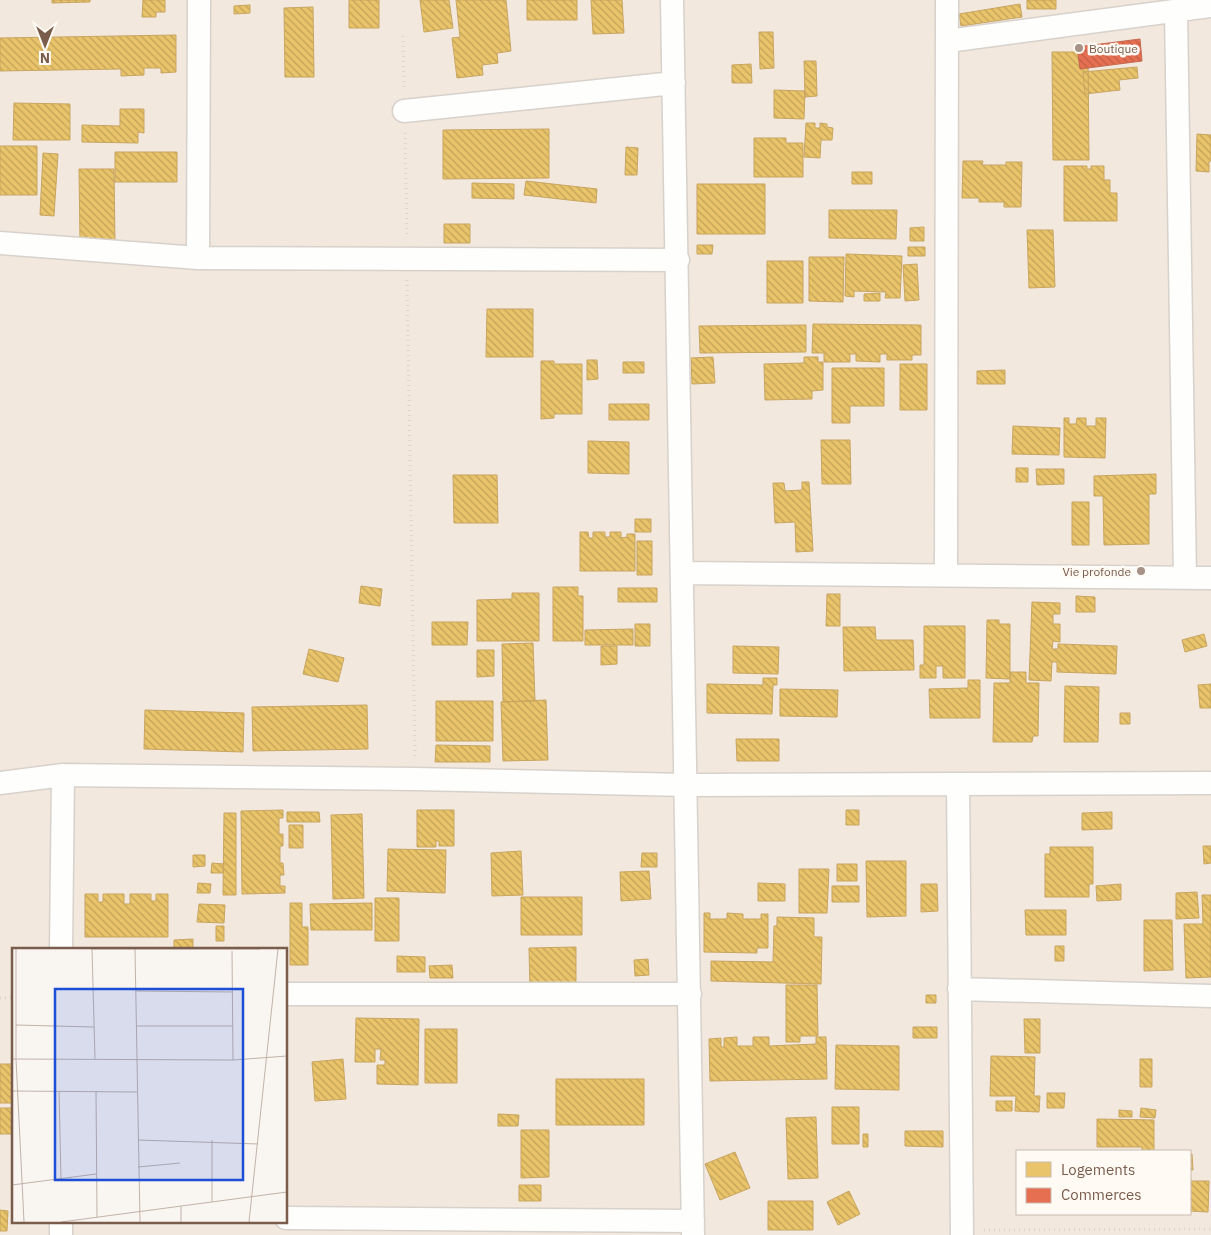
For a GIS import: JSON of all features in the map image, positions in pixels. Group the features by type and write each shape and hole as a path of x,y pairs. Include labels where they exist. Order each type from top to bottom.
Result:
{"street":[{"path":"198,258 199,0"},
{"path":"288,1218 693,1228 678,260 672,0"},
{"path":"946,575 947,0"},
{"path":"948,41 1211,6"},
{"path":"1176,11 1185,577"},
{"path":"404,111 674,83"},
{"path":"0,243 198,258 678,260"},
{"path":"683,573 1211,578"},
{"path":"61,948 63,775"},
{"path":"0,782 63,775 686,785 1211,783"},
{"path":"958,784 962,1232"},
{"path":"959,989 1211,996"},
{"path":"288,994 690,994"},
{"path":"61,1222 62,1235"}],"path":[{"path":"403,36 416,780"},
{"path":"962,1232 1211,1229"}],"shaded area":[{"path":"0,0 1211,0 1211,1235 0,1235"}],"building: Logements":[{"path":"52,0 90,0 90,2 52,3"},
{"path":"143,0 165,0 165,12 156,12 156,17 142,17"},
{"path":"349,0 379,0 379,28 349,28"},
{"path":"420,0 449,0 453,28 424,32"},
{"path":"456,0 506,0 511,51 497,53 498,63 482,65 483,75 457,78 452,38 460,37"},
{"path":"527,0 577,0 577,20 527,20"},
{"path":"591,0 622,0 624,33 593,34"},
{"path":"1027,0 1056,0 1056,9 1027,9"},
{"path":"1020,4 1022,17 961,26 959,14"},
{"path":"250,5 250,13 234,14 234,6"},
{"path":"313,7 314,77 285,77 284,8"},
{"path":"759,32 773,32 774,68 760,69"},
{"path":"176,35 176,72 161,73 161,68 144,68 144,75 121,76 121,69 0,71 0,38"},
{"path":"1052,52 1088,52 1089,160 1053,160"},
{"path":"804,61 816,61 817,96 805,97"},
{"path":"751,64 752,83 732,83 732,65"},
{"path":"1137,67 1138,78 1119,80 1120,90 1085,94 1083,72"},
{"path":"774,90 805,91 804,119 774,118"},
{"path":"14,103 70,104 70,140 13,140"},
{"path":"120,109 144,109 144,133 138,132 138,143 82,142 82,125 120,126"},
{"path":"806,123 815,123 815,128 820,128 820,123 827,124 827,127 833,128 832,140 821,140 820,158 804,157"},
{"path":"549,129 549,178 443,179 443,130"},
{"path":"1197,134 1211,135 1209,172 1196,171"},
{"path":"754,138 786,138 786,143 803,143 803,177 754,177"},
{"path":"0,146 37,146 37,195 0,195"},
{"path":"626,147 638,148 637,175 625,175"},
{"path":"115,152 177,152 177,182 115,182"},
{"path":"43,153 58,154 54,216 40,215"},
{"path":"963,161 983,161 982,165 1006,165 1006,162 1022,162 1021,207 1004,207 1004,202 979,202 979,198 962,198"},
{"path":"1064,166 1087,166 1087,169 1091,169 1091,166 1104,166 1104,180 1110,180 1110,193 1117,193 1117,221 1064,221"},
{"path":"79,169 114,169 115,242 80,242"},
{"path":"852,172 872,172 872,184 852,184"},
{"path":"526,181 597,189 596,203 524,195"},
{"path":"472,183 514,184 514,199 472,198"},
{"path":"697,184 765,184 765,234 697,234"},
{"path":"829,210 897,210 896,239 829,238"},
{"path":"444,224 470,224 470,243 444,243"},
{"path":"924,227 924,241 910,241 910,228"},
{"path":"1027,230 1053,230 1055,287 1029,288"},
{"path":"697,245 713,245 712,254 697,254"},
{"path":"908,247 925,247 925,256 908,256"},
{"path":"846,254 902,256 900,298 885,298 886,292 854,291 854,297 845,296"},
{"path":"809,257 844,257 843,302 809,301"},
{"path":"767,261 803,261 803,303 767,303"},
{"path":"917,264 919,300 905,301 903,265"},
{"path":"880,293 880,301 864,301 864,294"},
{"path":"487,309 533,309 533,357 486,357"},
{"path":"813,324 921,325 921,355 912,355 912,360 887,360 887,354 880,354 880,362 856,361 856,354 850,354 850,362 824,362 824,353 812,353"},
{"path":"806,325 806,352 700,353 699,326"},
{"path":"713,357 715,383 692,384 691,358"},
{"path":"804,357 818,357 818,362 823,362 823,390 812,391 812,399 765,400 764,364 804,363"},
{"path":"587,360 597,360 598,379 587,380"},
{"path":"541,361 554,361 554,364 582,364 582,414 554,414 554,418 541,419"},
{"path":"623,362 644,362 644,373 623,373"},
{"path":"900,364 927,364 927,410 900,410"},
{"path":"832,368 884,368 884,406 850,406 850,423 832,423"},
{"path":"1005,370 1005,384 977,384 977,371"},
{"path":"609,404 649,404 649,420 609,420"},
{"path":"1064,418 1069,418 1069,424 1076,424 1077,418 1086,418 1086,426 1096,426 1096,418 1106,418 1105,458 1064,457"},
{"path":"1013,426 1060,428 1059,455 1012,454"},
{"path":"821,440 850,440 851,484 822,484"},
{"path":"588,441 629,442 629,474 588,473"},
{"path":"1016,468 1028,468 1028,482 1016,482"},
{"path":"1036,469 1064,469 1064,484 1037,485"},
{"path":"1156,474 1156,494 1149,494 1149,544 1104,545 1103,496 1094,496 1094,476"},
{"path":"453,475 497,475 498,523 454,523"},
{"path":"802,482 809,482 813,551 796,552 795,522 775,523 773,483 784,483 785,491 802,490"},
{"path":"1072,502 1089,502 1089,545 1072,545"},
{"path":"635,519 651,519 651,532 635,532"},
{"path":"580,532 588,532 589,538 593,538 593,532 605,532 605,537 610,537 610,532 621,532 621,538 627,537 627,534 635,534 635,571 580,571"},
{"path":"637,541 652,541 652,575 637,575"},
{"path":"361,586 382,589 380,606 359,603"},
{"path":"553,587 578,587 578,596 583,596 583,641 553,641"},
{"path":"618,588 657,588 657,602 618,602"},
{"path":"512,593 539,593 539,641 477,641 477,600 512,599"},
{"path":"827,594 840,594 840,626 826,626"},
{"path":"1076,596 1095,597 1095,612 1076,612"},
{"path":"1032,602 1060,603 1060,614 1053,614 1053,624 1060,624 1060,642 1053,641 1052,649 1058,649 1058,644 1117,646 1116,674 1057,672 1057,662 1052,662 1051,681 1029,680"},
{"path":"987,620 999,620 999,624 1010,624 1010,679 986,678"},
{"path":"432,622 468,622 467,645 432,645"},
{"path":"635,624 650,624 650,646 635,646"},
{"path":"924,626 965,626 965,678 943,678 943,666 936,666 936,678 920,678 920,665 924,665"},
{"path":"843,627 875,627 876,640 913,640 914,670 844,671"},
{"path":"633,629 633,645 585,645 585,630"},
{"path":"1204,634 1207,646 1185,652 1182,640"},
{"path":"533,643 535,701 503,702 502,644"},
{"path":"601,646 617,646 617,664 601,665"},
{"path":"733,646 779,647 778,674 733,673"},
{"path":"309,649 344,658 338,682 303,674"},
{"path":"477,650 494,650 494,676 477,677"},
{"path":"1010,672 1026,672 1026,683 1039,683 1038,736 1033,736 1032,742 993,742 994,683 1010,683"},
{"path":"763,678 777,678 777,685 773,685 772,714 707,713 707,684 763,685"},
{"path":"968,680 980,680 980,718 930,718 929,689 968,688"},
{"path":"1211,684 1211,708 1200,708 1198,685"},
{"path":"1065,686 1099,687 1098,742 1064,742"},
{"path":"780,689 838,690 837,717 780,716"},
{"path":"546,700 548,760 503,761 501,702"},
{"path":"436,701 493,701 493,741 436,741"},
{"path":"367,705 368,749 253,751 252,707"},
{"path":"145,710 244,713 243,752 144,749"},
{"path":"1120,713 1130,713 1130,724 1120,724"},
{"path":"736,739 779,739 779,761 737,761"},
{"path":"436,745 490,746 490,762 435,762"},
{"path":"283,810 283,818 279,818 279,834 283,834 283,846 280,846 280,863 283,863 284,875 280,875 280,886 285,886 285,893 242,894 241,811"},
{"path":"417,810 454,810 454,846 439,846 439,841 436,841 436,847 417,847"},
{"path":"846,810 859,810 859,825 846,825"},
{"path":"287,812 319,812 320,822 287,822"},
{"path":"1112,812 1112,829 1082,830 1082,813"},
{"path":"224,813 236,813 236,895 223,895"},
{"path":"362,814 364,898 333,899 331,815"},
{"path":"289,825 303,825 303,848 289,848"},
{"path":"1203,846 1211,846 1211,863 1204,864"},
{"path":"1050,847 1093,847 1093,884 1089,884 1089,897 1045,897 1045,854 1050,854"},
{"path":"388,849 446,850 445,893 387,891"},
{"path":"521,851 523,895 492,896 491,853"},
{"path":"642,853 657,853 657,867 641,867"},
{"path":"193,855 205,855 205,866 193,867"},
{"path":"866,861 906,861 906,916 867,917"},
{"path":"212,863 224,864 223,873 211,873"},
{"path":"837,864 857,864 857,881 837,881"},
{"path":"799,869 829,869 827,913 799,913"},
{"path":"649,871 651,899 621,901 620,872"},
{"path":"198,883 211,884 210,893 197,893"},
{"path":"758,883 785,884 785,901 758,901"},
{"path":"921,884 937,884 938,911 921,912"},
{"path":"1121,884 1121,900 1097,901 1096,886"},
{"path":"832,886 859,886 859,902 832,902"},
{"path":"1197,892 1199,918 1176,919 1176,893"},
{"path":"85,894 98,894 98,902 103,902 103,894 124,894 124,904 130,904 130,894 151,894 151,901 156,901 156,894 168,894 168,937 85,937"},
{"path":"1202,895 1211,895 1211,977 1186,978 1184,924 1203,924"},
{"path":"521,897 582,897 582,935 521,935"},
{"path":"375,898 399,898 399,941 375,941"},
{"path":"290,903 302,903 302,927 308,927 308,965 290,965"},
{"path":"372,903 372,930 311,930 310,904"},
{"path":"199,904 225,905 224,923 197,922"},
{"path":"1025,910 1066,910 1066,935 1026,935"},
{"path":"704,913 710,913 710,919 727,919 727,913 743,914 743,919 761,919 761,914 768,914 768,948 757,948 757,953 704,952"},
{"path":"777,917 814,918 814,937 822,937 821,984 711,981 711,961 773,962 774,926 777,926"},
{"path":"1144,920 1172,920 1173,970 1144,971"},
{"path":"216,926 224,926 224,941 216,941"},
{"path":"193,939 193,948 174,948 174,940"},
{"path":"1055,946 1064,946 1064,961 1055,961"},
{"path":"576,947 576,988 530,989 529,948"},
{"path":"397,956 425,957 425,972 397,972"},
{"path":"648,959 649,975 635,976 634,960"},
{"path":"452,965 453,978 430,978 429,966"},
{"path":"786,985 817,985 818,1036 800,1036 800,1042 786,1042"},
{"path":"926,995 936,995 936,1003 926,1003"},
{"path":"356,1018 419,1019 418,1085 377,1084 377,1065 385,1065 385,1060 380,1060 381,1049 375,1049 375,1062 355,1062"},
{"path":"1024,1019 1040,1019 1040,1053 1025,1053"},
{"path":"913,1027 937,1027 937,1038 913,1038"},
{"path":"425,1029 457,1029 457,1083 425,1083"},
{"path":"737,1037 737,1046 753,1046 753,1037 769,1037 769,1046 816,1044 816,1037 826,1037 827,1079 710,1081 709,1039 721,1038 721,1047 724,1047 724,1038"},
{"path":"836,1045 899,1046 899,1090 835,1089"},
{"path":"991,1056 1035,1057 1034,1096 1040,1096 1039,1112 1015,1111 1016,1096 990,1096"},
{"path":"343,1059 346,1099 315,1101 312,1062"},
{"path":"1140,1059 1152,1059 1152,1087 1140,1087"},
{"path":"0,1064 12,1064 12,1103 0,1103"},
{"path":"556,1079 644,1079 644,1125 556,1125"},
{"path":"1047,1093 1065,1093 1064,1108 1047,1108"},
{"path":"996,1101 1012,1101 1012,1111 996,1111"},
{"path":"832,1107 859,1107 859,1144 832,1144"},
{"path":"0,1108 12,1108 12,1134 0,1134"},
{"path":"1141,1108 1156,1110 1155,1118 1140,1117"},
{"path":"1119,1110 1132,1111 1132,1117 1119,1117"},
{"path":"498,1114 519,1115 518,1126 498,1126"},
{"path":"816,1117 818,1178 788,1179 786,1118"},
{"path":"1097,1119 1154,1120 1154,1150 1142,1150 1142,1147 1097,1147"},
{"path":"521,1130 549,1130 549,1177 521,1178"},
{"path":"905,1131 943,1131 943,1147 905,1146"},
{"path":"863,1134 868,1134 868,1147 863,1147"},
{"path":"735,1152 750,1188 720,1200 705,1164"},
{"path":"1191,1154 1192,1154 1193,1170 1191,1170"},
{"path":"1191,1181 1209,1181 1208,1212 1191,1211"},
{"path":"519,1185 541,1185 541,1201 519,1201"},
{"path":"849,1191 860,1214 838,1225 827,1202"},
{"path":"768,1201 813,1201 813,1230 768,1230"},
{"path":"0,1210 8,1211 7,1231 0,1231"}],"building: Commerces":[{"path":"1140,39 1142,61 1080,69 1077,47"}],"place":[{"name":"Boutique","path":"1079,48"},
{"name":"Vie profonde","path":"1141,571"}]}
